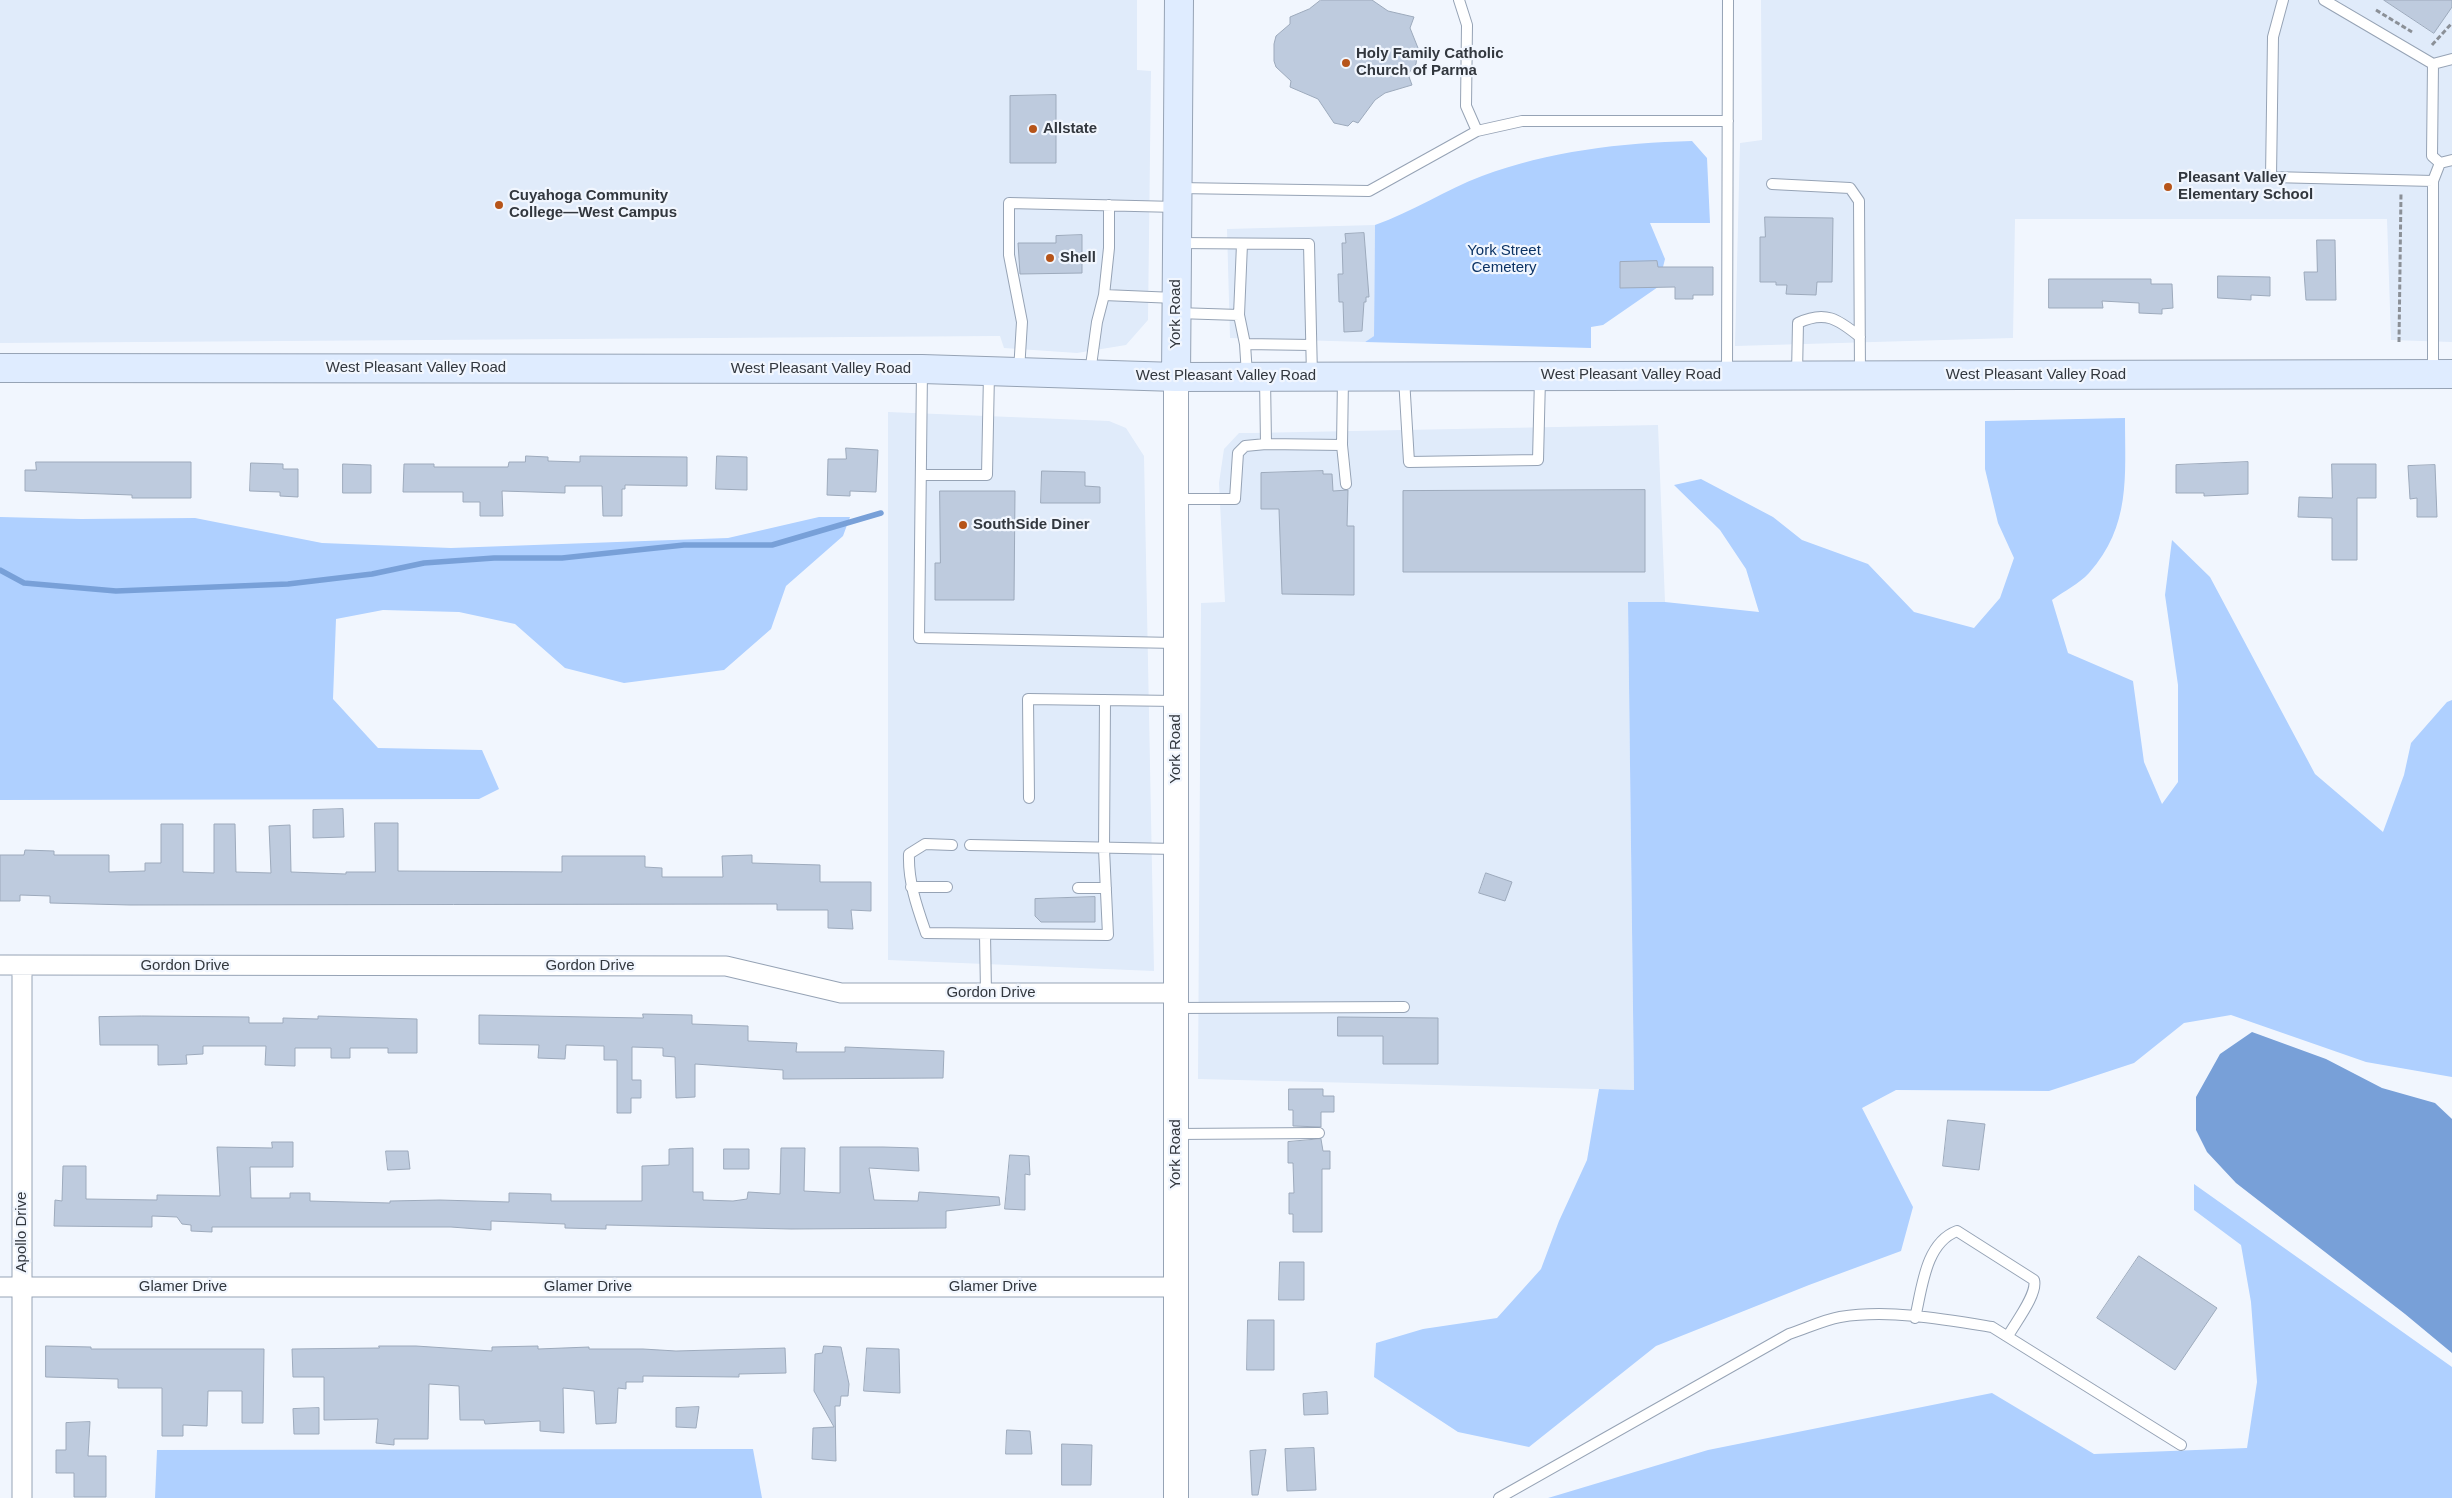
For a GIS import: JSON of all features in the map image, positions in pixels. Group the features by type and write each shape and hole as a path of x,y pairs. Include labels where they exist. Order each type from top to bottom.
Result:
{"main road":[{"name":"York Road","path":"1176,378 1179,0"},
{"name":"West Pleasant Valley Road","path":"0,368 922,369 1176,378 2443,374"}],"street":[{"name":"York Road","path":"1176,378 1176,1498"},
{"name":"Gordon Drive","path":"0,965 726,966 840,993 986,993 1176,1000"},
{"name":"Apollo Drive","path":"22,966 22,1498"},
{"name":"Glamer Drive","path":"0,1287 1176,1287"}],"lane":[{"path":"1459,0 1467,26 1466,106 1477,131"},
{"path":"1727,375 1728,0"},
{"path":"2283,0 2273,37 2271,176 2433,181"},
{"path":"2324,0 2433,64 2452,60"},
{"path":"2433,64 2432,156 2440,163"},
{"path":"1019,372 1022,322 1009,255 1009,203 1109,205 1177,198 1369,191 1477,131 1522,121 1728,121"},
{"path":"2440,163 2452,160"},
{"path":"2440,163 2433,181 2443,374"},
{"path":"1772,184 1850,188 1859,201 1860,375"},
{"path":"1090,374 1097,322 1104,295 1109,248 1109,205"},
{"path":"1177,243 1309,244 1312,377"},
{"path":"1242,244 1239,315 1245,344 1256,378 1266,444"},
{"path":"1104,295 1239,315"},
{"path":"1797,375 1798,323 1808,318 1826,317 1839,320 1860,337"},
{"path":"1245,344 1311,345"},
{"path":"922,369 919,638 1176,643"},
{"path":"921,475 987,474 989,372"},
{"path":"1404,377 1409,462 1538,460 1540,376"},
{"path":"1343,377 1342,444 1346,484"},
{"path":"1176,499 1235,499 1238,453 1245,446 1266,444 1342,444"},
{"path":"1029,798 1028,699 1176,701"},
{"path":"952,845 925,844 909,854 908,873 911,887 926,933 1108,935 1104,849 1106,700"},
{"path":"970,845 1176,849"},
{"path":"911,887 947,887"},
{"path":"1078,888 1106,888"},
{"path":"985,934 986,993"},
{"path":"1176,1000 1404,1007"},
{"path":"1176,1134 1319,1133"},
{"path":"1915,1318 1925,1271 1931,1258 1946,1236 1957,1231 2034,1280 2036,1286 2008,1336"},
{"path":"1499,1498 1789,1334 1838,1317 1871,1314 1992,1327 2181,1445"}],"path":[{"path":"2376,10 2417,35"},
{"path":"2425,40 2433,46 2452,23"},
{"path":"2399,342 2401,192"}],"shaded area":[{"name":"Cuyahoga Community College—West Campus","path":"0,0 1137,0 1137,70 1151,71 1148,320 1126,345 1077,353 1004,348 1000,336 0,343"},
{"name":"Pleasant Valley Elementary School","path":"1761,0 2452,0 2452,342 2391,340 2387,219 2015,219 2013,338 1735,346 1740,143 1762,140"},
{"path":"1375,225 1374,336 1365,342 1230,338 1227,229"},
{"path":"888,412 1109,421 1126,428 1144,456 1154,971 888,960"},
{"path":"1658,425 1665,602 1628,602 1634,1090 1198,1079 1201,603 1225,602 1219,483 1224,449 1239,433"},
{"path":"2252,1032 2326,1059 2382,1088 2435,1103 2452,1119 2452,1353 2405,1314 2236,1183 2207,1152 2196,1130 2196,1097 2220,1054"}],"green space":[{"name":"York Street Cemetery","path":"1692,141 1707,158 1710,223 1650,223 1665,259 1658,287 1603,325 1591,327 1591,348 1365,342 1374,336 1375,225 1482,176 1533,160 1612,146"},
{"path":"2125,418 2125,481 2123,500 2119,519 2112,537 2103,555 2089,573 2052,600 2068,653 2133,681 2144,762 2162,804 2178,782 2178,685 2165,595 2172,540 2210,577 2315,774 2383,832 2404,775 2411,743 2447,702 2452,700 2452,1077 2366,1062 2231,1015 2184,1023 2134,1063 2049,1091 1896,1090 1862,1108 1913,1207 1901,1251 1809,1285 1656,1346 1529,1447 1458,1432 1374,1377 1376,1343 1423,1329 1497,1318 1541,1269 1559,1221 1587,1160 1599,1089 1634,1090 1628,602 1665,602 1759,612 1746,569 1720,530 1674,485 1701,479 1773,517 1802,540 1868,564 1914,612 1974,628 2000,598 2014,558 1998,523 1985,469 1985,421"},
{"path":"0,517 81,519 195,518 322,543 451,548 728,538 819,517 850,517 843,536 786,586 771,629 724,670 624,683 565,668 515,624 459,612 383,610 336,619 333,699 378,748 482,750 499,789 479,799 0,800"},
{"path":"2194,1184 2452,1367 2452,1498 1548,1498 1708,1450 1992,1393 2094,1454 2247,1448 2257,1382 2251,1302 2241,1245 2194,1210"},
{"path":"753,1449 762,1498 155,1498 157,1450"}],"building":[{"name":"Holy Family Catholic Church of Parma","path":"1321,0 1372,0 1388,11 1414,17 1410,28 1418,48 1416,64 1408,74 1412,85 1385,93 1375,100 1358,123 1353,121 1348,126 1334,123 1318,99 1290,87 1291,81 1276,67 1274,61 1276,36 1290,24 1290,17 1309,9"},
{"path":"2384,0 2452,0 2452,7 2434,33"},
{"name":"Allstate","path":"1056,95 1056,163 1010,163 1010,96"},
{"path":"1765,217 1833,218 1832,282 1817,282 1816,295 1786,294 1787,285 1776,285 1776,282 1760,282 1760,237 1765,237"},
{"path":"1364,233 1369,297 1366,297 1366,302 1364,302 1362,331 1344,332 1343,302 1339,302 1338,274 1343,274 1342,243 1346,243 1345,234"},
{"name":"Shell","path":"1082,235 1082,273 1020,274 1018,243 1056,243 1056,236"},
{"path":"2317,240 2335,240 2336,300 2306,300 2304,272 2317,272"},
{"path":"1657,261 1658,267 1713,267 1713,295 1693,295 1693,299 1675,299 1675,287 1620,288 1620,262"},
{"path":"2218,276 2270,277 2270,296 2251,295 2251,300 2218,298"},
{"path":"2049,279 2151,279 2151,284 2172,284 2173,308 2162,309 2162,314 2139,313 2139,303 2102,301 2103,308 2049,308"},
{"path":"846,448 878,450 876,492 850,491 850,496 827,495 828,459 846,459"},
{"path":"526,456 548,457 548,461 580,462 580,456 687,457 687,486 625,485 625,489 622,489 622,516 603,516 602,486 565,486 565,493 502,491 503,516 480,516 480,502 463,502 463,492 403,492 404,464 434,464 434,467 508,467 509,462 525,462"},
{"path":"717,456 747,457 747,490 716,489"},
{"path":"36,462 191,462 191,498 132,498 132,495 25,491 25,470 36,470"},
{"path":"2248,462 2248,494 2204,496 2204,493 2176,493 2176,465"},
{"path":"251,463 283,464 283,469 298,469 298,497 280,496 280,492 250,491"},
{"path":"343,464 371,465 371,493 343,493"},
{"path":"2332,464 2376,464 2376,498 2357,498 2357,560 2332,560 2332,518 2298,517 2299,497 2332,498"},
{"path":"2435,465 2437,517 2417,517 2417,498 2410,499 2408,466"},
{"path":"1042,471 1085,472 1085,486 1100,487 1100,503 1041,503"},
{"path":"1323,471 1323,474 1332,474 1333,491 1348,490 1347,526 1354,526 1354,595 1282,594 1279,509 1261,509 1261,473"},
{"path":"1645,490 1645,572 1403,572 1403,491"},
{"path":"940,491 1015,491 1014,600 935,600 935,563 940,563"},
{"path":"343,809 344,837 313,838 313,810"},
{"path":"375,823 398,823 398,871 562,872 562,856 645,856 645,867 662,868 662,877 723,877 722,856 752,855 752,863 820,865 820,882 871,882 871,911 851,910 853,929 828,928 828,910 777,910 777,904 130,905 50,903 50,896 20,895 20,901 0,901 0,855 24,855 25,850 54,851 54,855 109,855 109,872 145,871 145,863 161,863 161,824 183,824 183,872 214,873 214,824 235,824 236,872 271,873 269,826 290,825 291,872 346,874 346,872 375,872"},
{"path":"1486,873 1512,882 1505,901 1479,893"},
{"path":"1095,897 1095,922 1041,922 1035,916 1035,899"},
{"path":"643,1014 692,1015 692,1024 748,1026 748,1041 797,1043 796,1052 845,1052 845,1047 944,1051 943,1078 783,1079 783,1070 695,1064 695,1097 676,1098 675,1057 663,1056 663,1048 632,1047 632,1080 641,1080 641,1098 631,1098 631,1113 617,1113 617,1060 604,1060 604,1046 566,1045 565,1059 538,1058 539,1045 479,1044 479,1015 643,1018"},
{"path":"318,1016 417,1019 417,1053 388,1053 388,1048 350,1048 350,1058 331,1058 331,1048 295,1048 295,1066 265,1065 266,1046 203,1046 203,1054 186,1055 187,1064 158,1065 158,1045 100,1045 99,1017 249,1017 249,1023 283,1023 283,1018 318,1019"},
{"path":"1338,1017 1438,1018 1438,1064 1383,1064 1383,1036 1338,1036"},
{"path":"1289,1089 1323,1089 1323,1096 1334,1096 1334,1112 1321,1112 1321,1127 1293,1126 1293,1110 1289,1110"},
{"path":"1948,1120 1985,1124 1979,1170 1943,1166"},
{"path":"1321,1139 1323,1151 1330,1151 1330,1169 1322,1169 1322,1232 1293,1232 1293,1214 1289,1214 1289,1193 1294,1193 1293,1163 1288,1163 1288,1142"},
{"path":"272,1142 293,1142 293,1167 250,1167 251,1198 290,1198 290,1193 310,1193 310,1201 390,1203 390,1201 440,1200 509,1202 509,1193 551,1194 551,1201 642,1201 642,1166 669,1165 669,1149 693,1148 693,1192 703,1192 703,1200 733,1201 747,1199 748,1192 780,1194 781,1148 805,1148 804,1191 840,1193 840,1147 883,1147 918,1148 919,1171 869,1168 874,1200 918,1201 919,1192 999,1197 1000,1205 946,1211 946,1228 791,1229 606,1225 606,1229 565,1228 565,1224 491,1221 491,1230 451,1227 212,1227 212,1232 191,1231 191,1225 182,1224 177,1217 152,1216 152,1227 54,1226 55,1200 62,1201 63,1166 86,1166 86,1199 157,1200 157,1195 220,1196 217,1147 272,1148"},
{"path":"724,1149 749,1149 749,1169 724,1169"},
{"path":"386,1151 408,1151 410,1169 388,1170"},
{"path":"1010,1155 1029,1156 1030,1175 1025,1174 1025,1210 1005,1209"},
{"path":"2139,1256 2217,1308 2175,1370 2097,1318"},
{"path":"1280,1262 1304,1262 1304,1300 1279,1300"},
{"path":"1248,1320 1274,1320 1274,1370 1247,1370"},
{"path":"46,1346 91,1347 91,1349 264,1349 263,1423 242,1423 242,1391 208,1391 207,1426 183,1425 183,1436 162,1436 162,1388 118,1388 118,1379 46,1377"},
{"path":"379,1346 416,1346 492,1351 492,1347 538,1346 538,1349 589,1347 589,1349 676,1351 785,1348 786,1373 739,1374 739,1377 643,1376 643,1382 626,1382 626,1389 618,1388 616,1423 596,1424 594,1391 563,1388 564,1433 540,1431 540,1421 485,1424 484,1420 460,1420 459,1386 429,1384 428,1439 394,1439 394,1445 376,1443 378,1419 324,1420 324,1377 293,1377 292,1349 379,1348"},
{"path":"824,1346 841,1347 849,1384 848,1396 841,1396 840,1406 835,1406 836,1461 812,1459 813,1428 834,1427 814,1391 815,1354 822,1353"},
{"path":"867,1348 899,1349 900,1393 864,1391"},
{"path":"1327,1392 1328,1414 1304,1415 1303,1394"},
{"path":"699,1407 696,1428 676,1427 676,1408"},
{"path":"319,1408 319,1434 294,1434 293,1409"},
{"path":"90,1422 88,1456 106,1456 106,1497 74,1497 74,1473 56,1473 56,1450 66,1450 66,1423"},
{"path":"1007,1430 1030,1431 1032,1454 1006,1454"},
{"path":"1062,1444 1092,1445 1091,1485 1062,1485"},
{"path":"1314,1448 1316,1490 1287,1491 1285,1449"},
{"path":"1266,1450 1258,1495 1252,1495 1250,1451"}],"waterway":[{"path":"0,570 24,583 116,591 288,584 372,574 424,563 494,558 562,558 684,545 772,545 881,513"}],"place":[{"name":"Holy Family Catholic Church of Parma","path":"1346,63"},
{"name":"Allstate","path":"1033,129"},
{"name":"Pleasant Valley Elementary School","path":"2168,187"},
{"name":"Cuyahoga Community College—West Campus","path":"499,205"},
{"name":"Shell","path":"1050,258"},
{"name":"SouthSide Diner","path":"963,525"}]}
